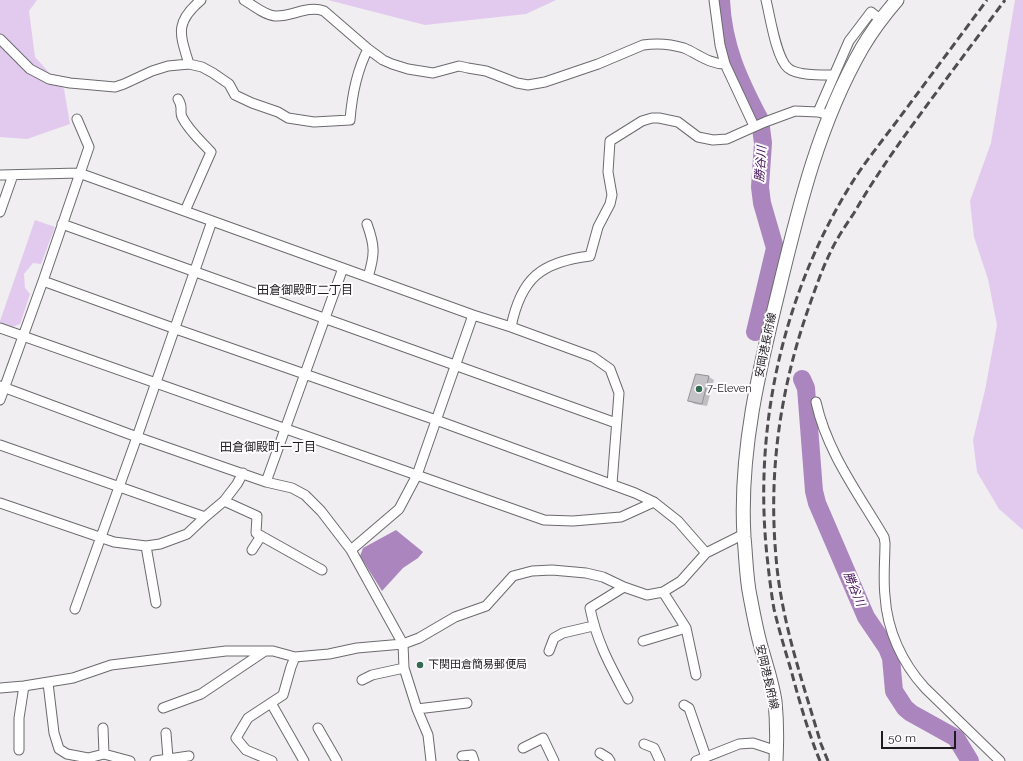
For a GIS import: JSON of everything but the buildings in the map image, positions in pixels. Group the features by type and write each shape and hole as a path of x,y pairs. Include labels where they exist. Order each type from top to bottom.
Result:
{"main road":[{"name":"安岡港長府線","path":"776,756 775,700 749,594 744,534 745,467 747,446 762,356 824,114 862,47 897,0"}],"street":[{"path":"190,64 181,32 184,19 200,0"},
{"path":"244,0 274,16 308,9 318,9 324,11 382,60 408,69 433,73 458,66 486,71 516,83 528,85 545,82 598,64 643,45 651,44 684,48 709,62 725,64"},
{"path":"714,0 717,30 725,64 759,124"},
{"path":"766,0 780,57 788,68 812,75 834,75"},
{"path":"511,327 520,298 526,286 534,276 555,264 571,259 590,256 598,227 610,204 612,195 608,172 610,141 642,122 652,118 678,122 698,137 713,140 727,138 759,124 795,111 824,114 834,75 849,42 871,12 881,20"},
{"path":"0,39 30,69 49,79 70,83 115,87 152,71 168,66 190,64 213,72 229,84 235,95 252,103 278,112 288,118 314,122 350,120 353,91 362,61 368,49"},
{"path":"178,99 182,104 181,115 194,134 211,152 185,212"},
{"path":"0,400 2,386 23,336 89,147 77,119"},
{"path":"0,176 80,173 185,212 593,357 610,369 619,393 612,484"},
{"path":"0,212 13,175"},
{"path":"75,609 212,221"},
{"path":"62,224 616,423"},
{"path":"367,224 373,240 374,257 368,277"},
{"path":"266,482 343,268"},
{"path":"43,280 304,375 436,420 635,493 654,502 678,521 706,553"},
{"path":"351,550 399,509 417,475 473,315"},
{"path":"0,328 544,520 572,521 621,517 654,502"},
{"path":"2,386 137,437 266,482 292,488 305,495 321,511 351,550 403,644 404,668 417,709 428,735 430,761"},
{"path":"816,402 822,423 842,467 884,537 885,597 892,635 901,654 924,688 1000,761"},
{"path":"0,446 205,517"},
{"path":"0,503 100,538 114,542 146,546 160,544 187,534 224,502 243,473"},
{"path":"224,502 257,516 256,533 322,570"},
{"path":"0,688 24,686 73,678 111,666 226,651 265,651 295,657 329,654 357,648 403,644 419,638 455,617 486,606 513,576 532,571 552,570 586,573 603,577 624,587 647,595 663,592 681,581 706,553 744,534"},
{"path":"252,550 261,536"},
{"path":"146,546 156,603"},
{"path":"624,587 590,608 593,626 605,657 628,699"},
{"path":"663,592 686,628 696,675"},
{"path":"548,651 554,638 563,633 593,626"},
{"path":"643,641 686,628"},
{"path":"163,708 201,694 265,651"},
{"path":"272,761 246,750 236,738 248,718 283,695 295,657"},
{"path":"362,680 404,668"},
{"path":"48,682 54,733 59,750 67,754 88,758 104,754 130,761"},
{"path":"19,750 19,718 24,686"},
{"path":"271,703 304,761"},
{"path":"417,709 467,703"},
{"path":"684,705 689,708 706,757"},
{"path":"103,728 104,754"},
{"path":"318,728 337,761"},
{"path":"166,733 168,758"},
{"path":"523,748 543,738 554,761"},
{"path":"696,761 739,744 753,743 776,756"},
{"path":"644,744 654,748 660,761"},
{"path":"600,753 610,761"},
{"path":"462,756 472,755 474,761"},
{"path":"156,761 188,756"}],"shaded area":[{"path":"0,0 37,0 29,11 35,57 64,89 70,124 27,139 0,137"},
{"path":"328,0 556,0 526,14 425,25"},
{"path":"1015,0 1023,0 1023,530 999,509 977,472 973,440 985,390 997,325 988,279 974,237 970,201 991,143"},
{"path":"35,220 55,227 41,264 33,263 24,274 25,288 30,294 20,324 12,327 0,321"},
{"path":"396,530 423,552 418,558 403,568 382,591 360,556 363,548"}],"waterway":[{"name":"勝谷川","path":"721,0 725,33 733,62 745,91 760,120 763,143 760,187 762,203 775,248 755,332"},
{"name":"勝谷川","path":"802,379 806,388 814,491 817,503 866,617 887,648 891,658 894,691 905,708 911,713 956,738 970,761"}],"railway":[{"path":"820,761 804,716 778,625 773,603 767,556 764,506 765,457 770,408 779,359 792,312 809,265 830,221 866,162 987,0"},
{"path":"828,761 821,744 794,652 783,605 776,557 774,524 776,459 779,427 792,364 818,282 833,246 897,147 1005,0"}],"place":[{"name":"7-Eleven","path":"699,389"},
{"name":"下関田倉簡易郵便局","path":"420,665"}],"district":[{"name":"田倉御殿町二丁目","path":"305,290"},
{"name":"田倉御殿町一丁目","path":"268,447"}]}
